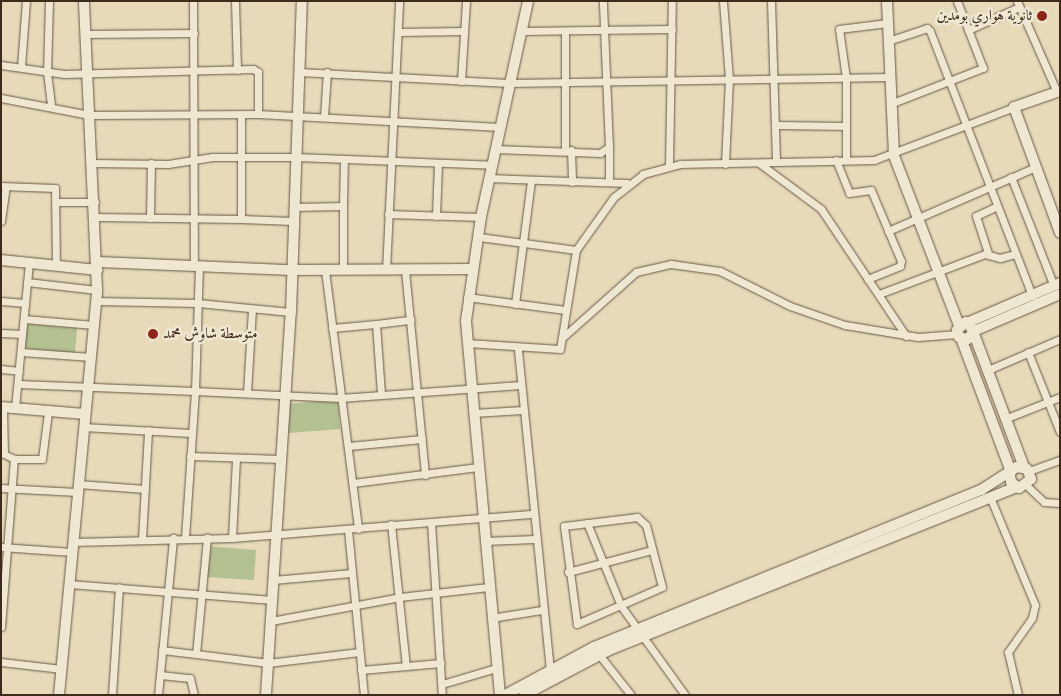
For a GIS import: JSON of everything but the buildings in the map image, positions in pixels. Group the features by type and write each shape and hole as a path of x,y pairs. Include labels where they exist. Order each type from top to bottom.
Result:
{"street":[{"path":"21,66 26,1"},
{"path":"49,1 47,72 51,104"},
{"path":"59,695 97,290 96,217 84,1"},
{"path":"185,537 195,391 198,303 193,159 193,1"},
{"path":"235,1 237,70"},
{"path":"266,695 284,396 291,312 293,206 302,1"},
{"path":"386,270 399,1"},
{"path":"461,81 466,1"},
{"path":"500,695 488,587 466,343 467,297 491,165 512,83 528,1"},
{"path":"603,1 609,182"},
{"path":"670,165 672,1"},
{"path":"723,1 729,79 725,164"},
{"path":"771,1 776,80 776,162"},
{"path":"887,1 889,104 894,156 934,269 1011,473 1022,487 1044,502 1060,503"},
{"path":"889,104 983,68 957,1"},
{"path":"489,178 627,183 670,165 846,160 894,156 967,124 1058,91 1018,4 968,30"},
{"path":"846,160 846,78 840,27 888,23"},
{"path":"523,31 672,29"},
{"path":"888,41 929,29 1032,296"},
{"path":"398,32 464,31"},
{"path":"565,31 568,150 572,182"},
{"path":"85,34 194,33"},
{"path":"1,65 21,66 47,72 87,74 193,73 237,70 258,72 258,114"},
{"path":"299,72 512,83 672,82 729,79 776,80 888,77"},
{"path":"324,117 327,72"},
{"path":"1,98 51,104 90,115 258,114 500,127"},
{"path":"1014,107 1060,233"},
{"path":"241,115 241,219"},
{"path":"777,126 846,126"},
{"path":"495,149 568,150 600,153 609,147"},
{"path":"92,163 151,163 193,159 296,158 438,165 491,165"},
{"path":"343,270 344,160"},
{"path":"836,160 849,193 871,190 902,264 868,279"},
{"path":"150,218 151,163"},
{"path":"758,163 817,204 906,336"},
{"path":"436,216 438,165"},
{"path":"888,231 916,216 1036,167"},
{"path":"1011,177 1058,288"},
{"path":"515,304 531,180"},
{"path":"466,343 518,350 554,352 560,349 576,250 627,183"},
{"path":"1,221 3,186 55,188 56,265"},
{"path":"56,202 95,202"},
{"path":"293,206 343,206"},
{"path":"988,253 976,216 997,206"},
{"path":"388,214 481,217"},
{"path":"96,217 293,220"},
{"path":"479,237 576,250"},
{"path":"879,294 934,269 988,253 1000,258 1015,254"},
{"path":"1,260 56,265 196,265 292,270 472,269"},
{"path":"15,408 29,262"},
{"path":"562,338 636,272 671,264 720,271 790,306 845,325 906,336 959,333 972,329 1058,288"},
{"path":"325,270 340,398 350,446 358,529"},
{"path":"405,270 425,475"},
{"path":"27,282 97,290"},
{"path":"959,333 972,329 1032,296 1058,288"},
{"path":"467,297 565,310"},
{"path":"1,300 25,303"},
{"path":"96,302 198,303 252,310 291,312"},
{"path":"247,394 252,310"},
{"path":"24,320 94,325"},
{"path":"332,328 411,320"},
{"path":"376,324 381,394"},
{"path":"972,329 1026,469 1022,487"},
{"path":"1,333 22,334"},
{"path":"988,370 1060,338"},
{"path":"518,350 541,610 550,670"},
{"path":"21,352 91,357"},
{"path":"1028,352 1060,432"},
{"path":"1,368 19,370"},
{"path":"18,384 340,398 471,386 521,385"},
{"path":"1007,418 1060,397"},
{"path":"48,412 42,459 14,459 4,454 2,407 85,414"},
{"path":"473,413 523,410"},
{"path":"83,427 191,433"},
{"path":"142,539 148,430"},
{"path":"350,446 422,439"},
{"path":"190,456 280,459"},
{"path":"232,538 236,458"},
{"path":"1,627 4,547 14,459"},
{"path":"719,603 1011,473 1060,460"},
{"path":"353,483 478,467"},
{"path":"1,488 12,486 145,489"},
{"path":"505,695 550,670 640,633 990,497 1022,487"},
{"path":"990,497 1035,605 1032,618 1008,652 1018,695"},
{"path":"73,542 185,537 232,538 348,530 482,515 533,514"},
{"path":"641,518 662,587 577,624 568,572 564,526 587,523 641,518"},
{"path":"431,522 442,695"},
{"path":"587,523 602,566 621,606 684,695"},
{"path":"391,524 406,666"},
{"path":"348,530 364,695"},
{"path":"158,695 173,538"},
{"path":"196,654 207,538"},
{"path":"484,541 534,539"},
{"path":"4,547 72,552"},
{"path":"568,572 602,566 652,550"},
{"path":"273,580 352,573"},
{"path":"70,584 272,600"},
{"path":"112,695 119,587"},
{"path":"271,621 400,597 488,587"},
{"path":"491,618 541,610"},
{"path":"162,650 268,663 359,652"},
{"path":"524,695 596,651"},
{"path":"596,651 632,695"},
{"path":"1,662 62,669"},
{"path":"361,670 441,663"},
{"path":"442,684 496,668"},
{"path":"160,675 190,678 194,695"}],"green space":[{"path":"26,324 77,328 75,353 24,348"},
{"path":"338,400 340,429 288,433 285,404"},
{"path":"207,546 256,550 254,580 205,577"}],"place":[{"name":"ثانوية هواري بومدين","path":"1042,16"},
{"name":"متوسطة شاوش محمد","path":"153,334"}]}
